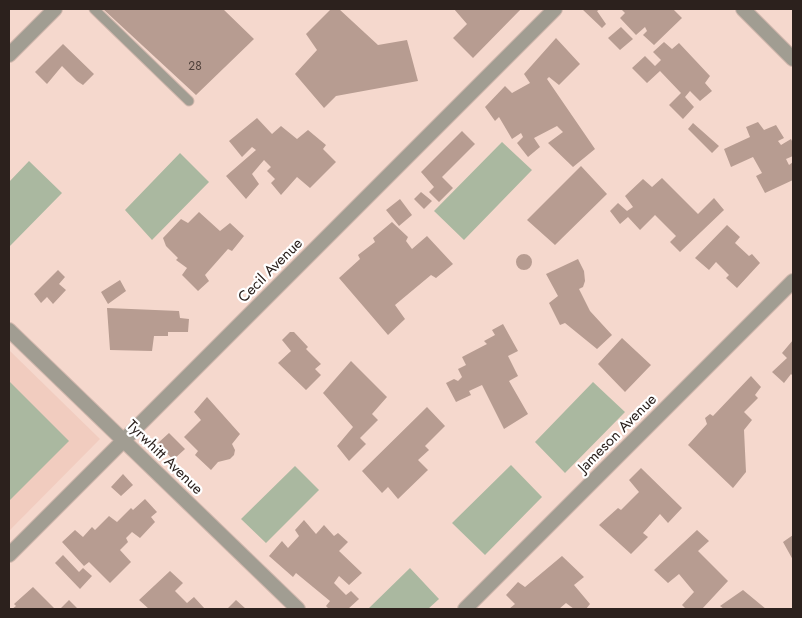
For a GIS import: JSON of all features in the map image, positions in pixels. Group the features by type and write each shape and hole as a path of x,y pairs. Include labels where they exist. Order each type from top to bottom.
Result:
{"street":[{"path":"9,55 55,9"},
{"name":"Cecil Avenue","path":"9,555 555,9"},
{"path":"743,9 793,59"},
{"name":"Jameson Avenue","path":"465,609 793,281"},
{"name":"Tyrwhitt Avenue","path":"9,330 298,609"}],"lane":[{"path":"94,9 189,101"}],"shaded area":[{"path":"9,350 100,439 9,531"}],"green space":[{"path":"502,142 532,170 464,240 434,211"},
{"path":"180,153 209,182 152,240 125,210"},
{"path":"29,161 62,193 9,247 9,182"},
{"path":"9,381 69,441 9,501"},
{"path":"593,382 625,412 565,473 535,442"},
{"path":"511,465 542,497 485,555 452,523"},
{"path":"295,466 319,490 266,543 241,519"},
{"path":"410,568 439,599 428,609 368,609"}],"building":[{"path":"103,9 223,9 254,39 196,95"},
{"path":"331,9 339,9 378,45 407,40 418,81 336,96 324,108 295,74 317,50 306,34"},
{"path":"454,9 521,9 473,58 453,38 467,24"},
{"path":"582,9 600,9 597,11 606,24 602,28"},
{"path":"621,9 673,9 682,18 654,45 643,35 647,31 645,27 636,35 620,18 625,13"},
{"path":"621,27 633,39 620,50 608,38"},
{"path":"556,38 580,64 559,85 549,77 547,79 595,149 573,167 548,143 563,132 557,126 534,138 540,147 528,157 517,143 523,137 521,133 512,139 499,117 495,121 485,107 505,86 512,93 530,83 524,74"},
{"path":"664,42 672,49 679,43 710,76 705,83 712,91 700,101 690,91 685,97 694,107 683,119 669,105 681,93 660,71 647,83 632,68 645,56 655,66 661,60 653,52"},
{"path":"63,44 94,74 83,85 62,66 47,84 35,72"},
{"path":"257,118 272,134 281,126 297,139 308,130 326,145 323,149 336,162 310,188 297,177 281,195 271,183 275,179 267,171 271,167 264,160 252,174 259,184 246,199 226,176 256,150 252,147 242,157 229,141"},
{"path":"758,122 764,130 776,125 784,138 778,141 781,145 791,139 793,143 793,156 786,159 789,165 793,162 793,180 765,193 756,176 762,173 753,157 731,167 724,149 750,137 746,127"},
{"path":"693,123 719,146 712,153 688,129"},
{"path":"462,131 475,144 442,177 453,188 439,202 429,192 434,187 421,172"},
{"path":"581,166 607,194 555,245 527,220"},
{"path":"662,178 698,214 714,198 724,210 680,252 670,242 676,236 655,215 640,230 628,217 620,224 610,211 618,203 627,211 633,207 625,196 643,179 652,187"},
{"path":"421,192 432,201 424,209 414,199"},
{"path":"400,199 412,215 399,226 386,210"},
{"path":"199,212 220,231 230,223 244,236 232,251 228,249 205,275 209,281 198,291 182,275 187,268 176,260 178,258 166,246 163,238 181,219 188,223"},
{"path":"392,222 408,237 406,241 412,249 427,236 453,264 436,278 431,275 395,305 405,319 388,335 339,278 360,259 358,255 375,242 373,238"},
{"path":"727,225 740,237 735,243 749,256 752,254 760,263 737,288 726,278 729,275 716,262 709,270 695,258"},
{"path":"524,254 530,256 532,262 530,268 524,270 518,268 516,262 518,256"},
{"path":"578,259 584,271 585,281 583,287 579,289 590,311 612,335 597,349 565,323 560,325 549,303 558,296 546,274"},
{"path":"58,270 65,277 59,284 66,290 53,304 47,297 41,303 34,294"},
{"path":"120,280 126,291 108,304 101,292"},
{"path":"107,308 179,311 180,318 189,319 188,332 168,332 168,336 154,336 152,351 110,350"},
{"path":"503,324 518,351 508,356 518,376 509,381 528,414 504,429 482,385 469,391 471,395 456,402 446,383 454,379 458,381 462,377 458,369 466,365 462,357 487,344 484,341 495,335 492,330"},
{"path":"290,332 294,332 308,347 306,349 321,364 315,369 321,375 306,390 278,363 291,351 282,340"},
{"path":"622,338 651,365 625,392 598,364"},
{"path":"793,340 793,376 791,374 784,383 772,372 787,358 782,353"},
{"path":"351,361 387,397 372,414 378,420 360,438 366,444 349,461 337,446 353,427 323,393"},
{"path":"751,376 761,387 755,395 758,398 744,412 752,420 744,430 746,472 733,488 688,445 707,424 705,418 710,414 713,416"},
{"path":"207,397 240,434 232,444 235,450 234,455 230,459 218,462 211,470 195,455 198,451 184,437 201,420 194,412"},
{"path":"427,407 445,426 425,446 429,450 418,460 428,470 398,499 388,487 382,493 362,471"},
{"path":"169,433 185,449 173,460 158,443"},
{"path":"641,468 682,508 668,523 660,514 643,533 648,537 631,554 599,525 618,508 621,510 639,492 629,480"},
{"path":"123,474 133,485 121,496 111,487"},
{"path":"145,499 157,512 151,517 155,522 140,538 132,532 126,538 128,542 120,550 131,562 110,583 89,562 84,566 62,542 75,530 83,537 92,527 95,530 109,516 117,522 131,508 133,510"},
{"path":"304,520 316,534 324,525 334,536 338,533 348,542 339,551 362,573 349,585 339,576 334,583 346,595 351,591 359,599 348,609 329,609 326,606 330,601 296,573 293,577 269,556 282,541 288,548 299,536 295,530"},
{"path":"697,530 709,541 698,551 728,581 702,609 686,609 682,605 694,592 679,574 668,583 654,570"},
{"path":"793,535 793,560 783,542"},
{"path":"63,555 79,572 83,568 92,576 80,589 55,563"},
{"path":"562,556 584,577 574,585 590,604 586,609 574,609 566,603 559,609 509,609 515,604 506,595 518,582 525,587"},
{"path":"170,571 183,583 175,591 187,603 194,597 205,609 149,609 139,600"},
{"path":"33,587 55,609 12,609 16,606 14,604"},
{"path":"743,590 766,609 724,609 720,606"},
{"path":"69,600 78,609 60,609"},
{"path":"236,600 246,609 227,609"}]}
